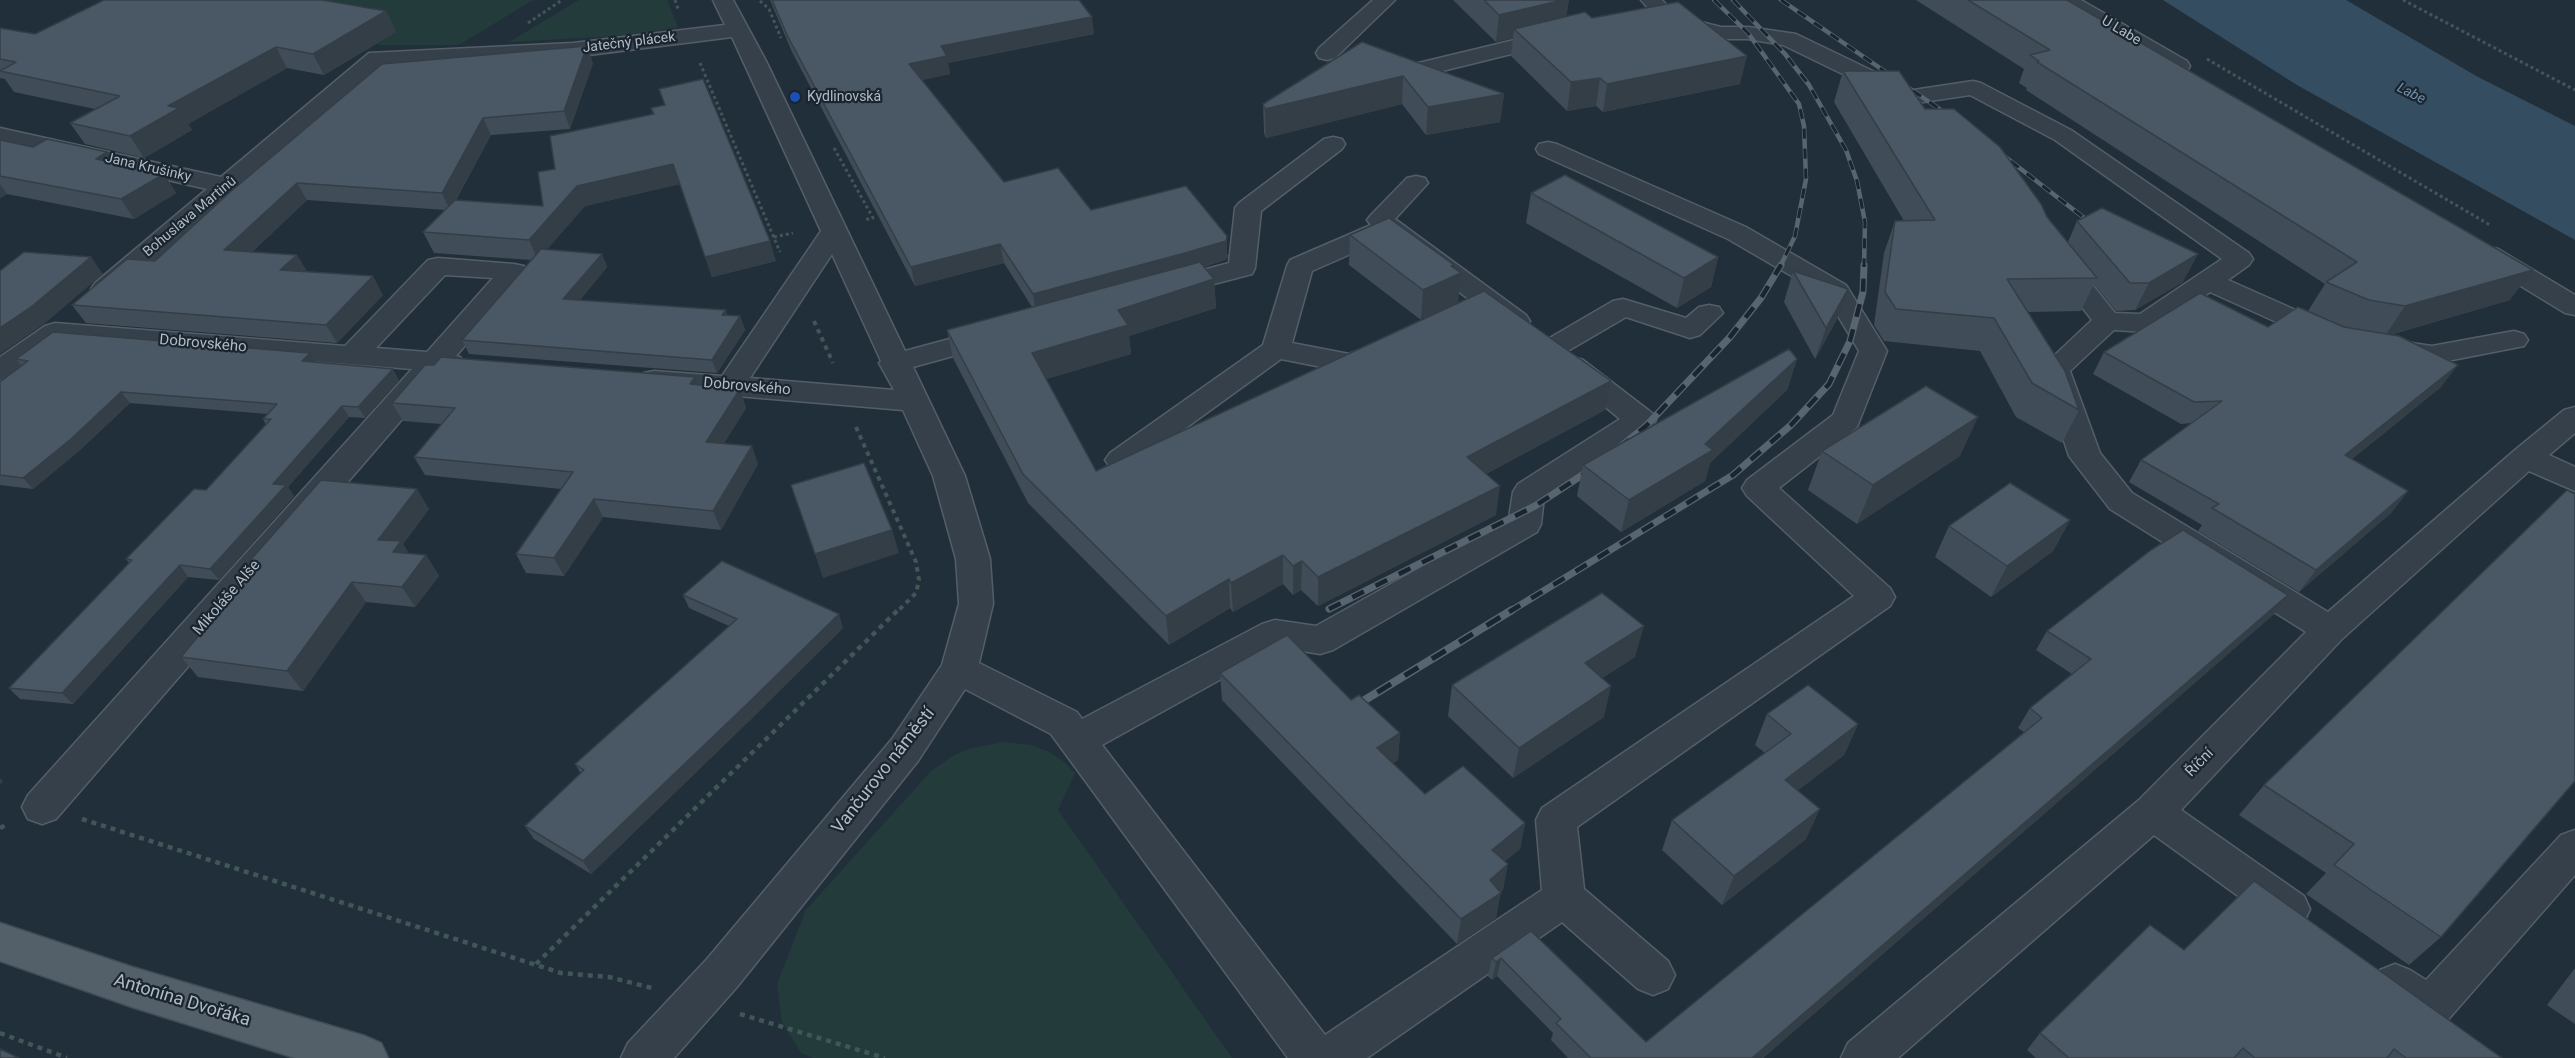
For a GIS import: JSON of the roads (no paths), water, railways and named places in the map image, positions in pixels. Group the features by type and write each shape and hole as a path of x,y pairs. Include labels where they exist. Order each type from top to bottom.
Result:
{"main road":[{"name":"Antonína Dvořáka","path":"0,942 132,987 365,1058"}],"street":[{"path":"723,0 755,61 894,363 915,401 949,476 973,559 976,604 959,669 1064,723 1315,1058"},
{"path":"1327,53 1385,0"},
{"name":"U Labe","path":"2066,0 2203,69"},
{"path":"1650,9 1700,29 1788,39 1919,105 1973,88 2063,135 2240,259 2146,323 2106,321 2055,369 2085,456 2121,501 2330,630"},
{"name":"Jatečný plácek","path":"377,58 573,50 737,30"},
{"path":"1418,70 1580,31"},
{"name":"Bohuslava Martinů","path":"0,371 55,332 377,58"},
{"name":"Jana Krušinky","path":"0,135 226,186"},
{"path":"1142,296 1242,268 1248,208 1333,144"},
{"path":"1548,149 1737,233 1836,291 1873,351 1846,420 1758,488 1878,597 1556,820 1564,898 1653,975"},
{"path":"1077,740 1275,633 1320,640 1525,524 1529,492 1641,420 1492,302 1380,220 1416,183"},
{"path":"1120,460 1276,349 1300,266 1389,226"},
{"path":"730,386 834,231"},
{"path":"2043,237 2048,248 2106,321"},
{"path":"2474,246 2575,307"},
{"path":"352,356 438,266 514,272 435,362"},
{"path":"2208,281 2341,341 2432,355 2514,340"},
{"path":"1460,316 1492,302"},
{"path":"1551,349 1623,307 1690,329 1709,313"},
{"path":"894,363 1019,329"},
{"name":"Dobrovského","path":"55,332 482,366"},
{"path":"1276,349 1352,364 1395,345"},
{"name":"Mikoláše Alše","path":"42,807 435,362"},
{"name":"Dobrovského","path":"624,377 915,401"},
{"name":"Říční","path":"1864,1058 2153,812 2330,630 2526,457 2575,417"},
{"path":"2526,457 2575,480"},
{"name":"Vančurovo náměstí","path":"644,1058 698,1001 905,750 959,669"},
{"path":"2153,812 2315,927"},
{"path":"2362,961 2429,1008 2575,847"},
{"path":"1329,1058 1564,898"}],"water":[{"name":"Labe","path":"2163,0 2346,0 2478,77 2575,126 2575,240 2297,85"}],"railway":[{"path":"1714,0 1748,33 1799,104 1804,126 1806,179 1795,236 1781,265"},
{"path":"1733,0 1785,54 1809,85 1846,150 1857,181 1865,222 1864,267"},
{"path":"1781,0 1954,119"},
{"path":"1995,149 2092,224"},
{"path":"1619,448 1646,426 1730,337 1761,298 1781,265"},
{"path":"1509,612 1733,475 1791,425 1829,384 1850,341 1863,292 1864,265"},
{"path":"1329,609 1535,506 1593,468"},
{"path":"1350,709 1512,610"}],"place":[{"name":"Kydlinovská","path":"795,97"}]}
